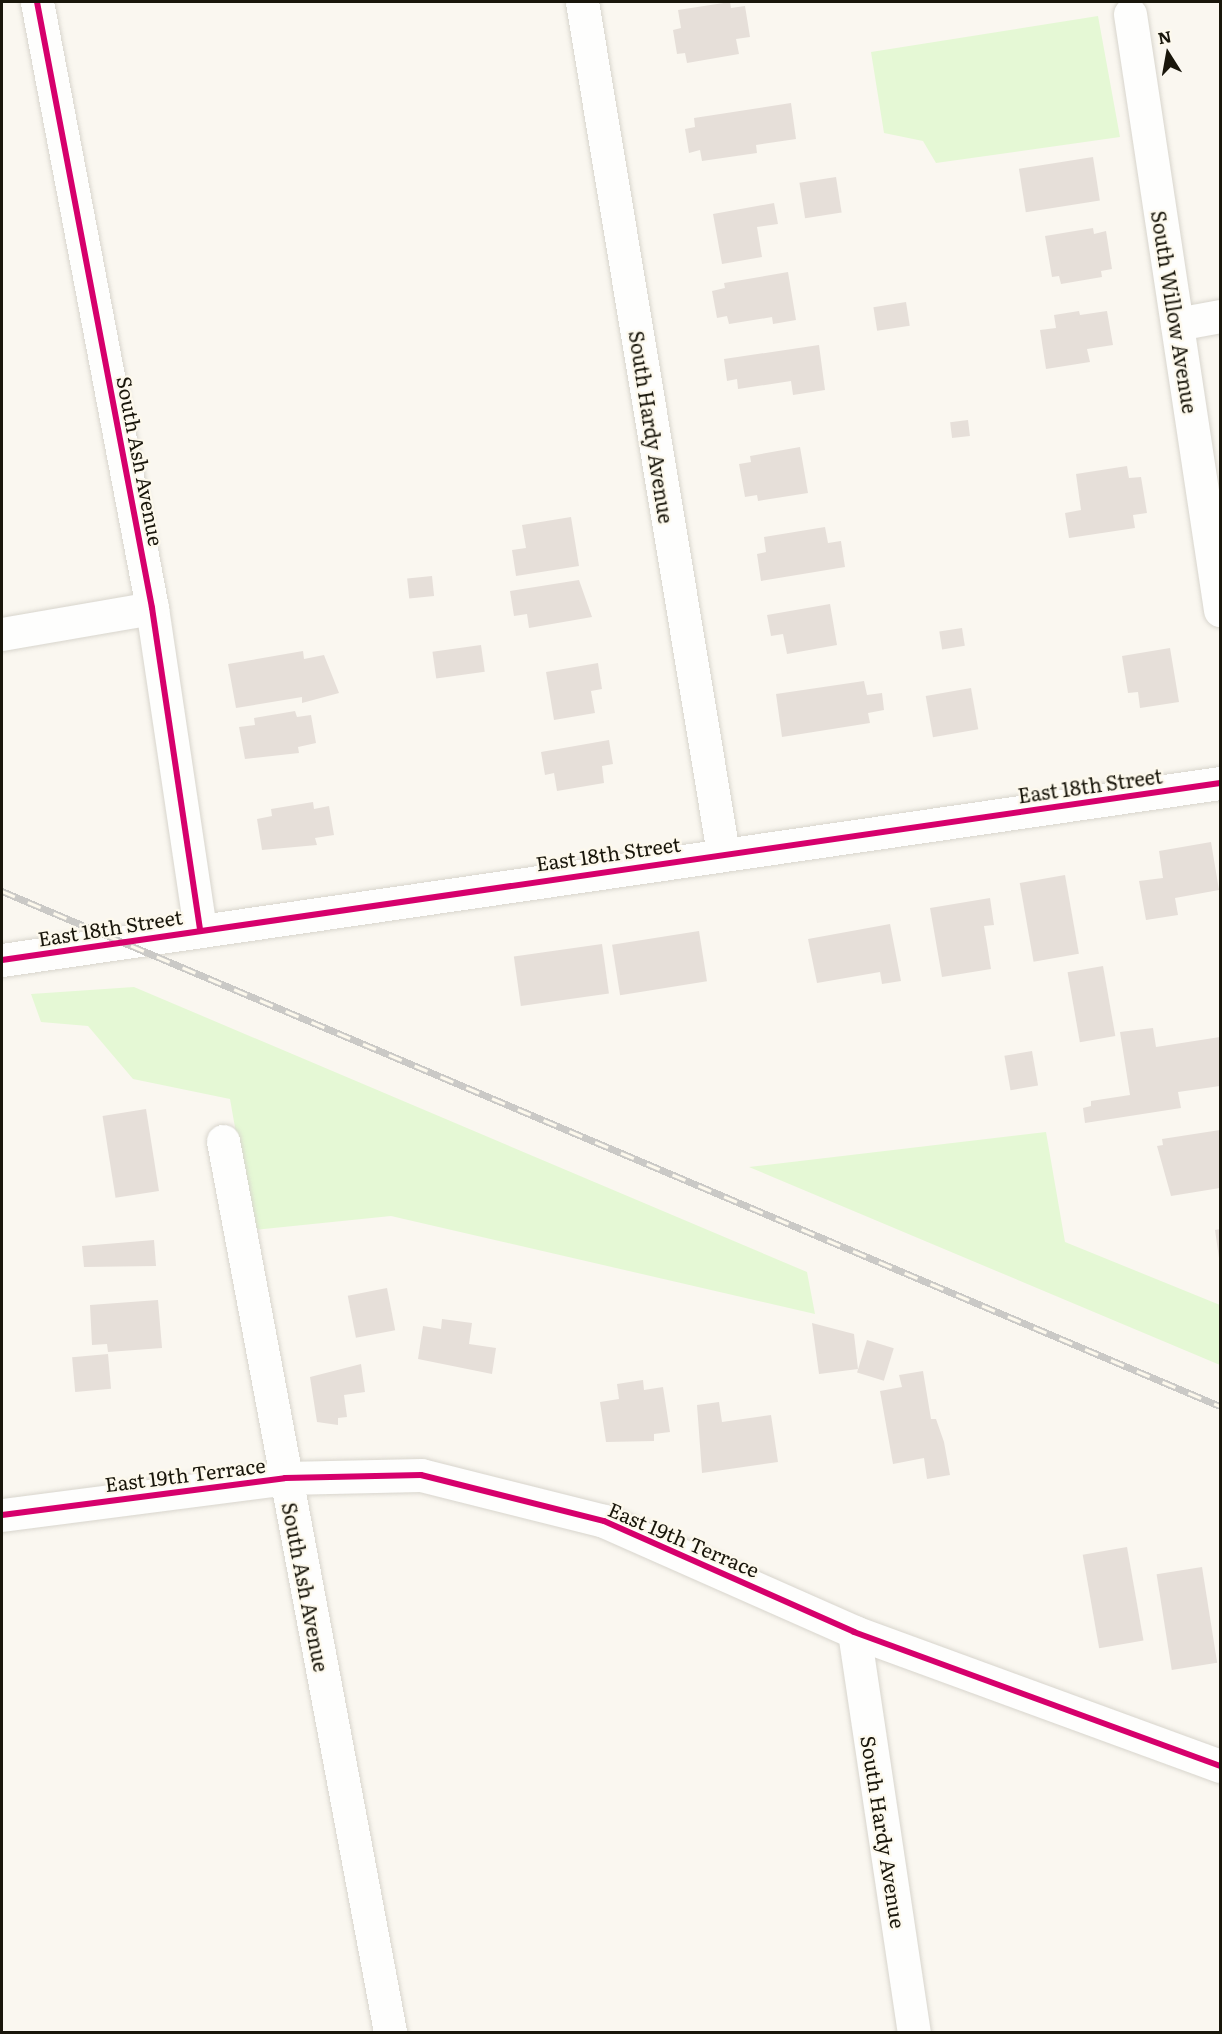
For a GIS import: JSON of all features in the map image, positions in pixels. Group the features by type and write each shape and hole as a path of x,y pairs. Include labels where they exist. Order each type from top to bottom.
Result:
{"street":[{"name":"South Ash Avenue","path":"37,2 152,608 200,930"},
{"name":"South Hardy Avenue","path":"582,2 723,853"},
{"name":"South Willow Avenue","path":"1130,14 1177,324 1212,502 1221,610"},
{"path":"1177,324 1221,316"},
{"path":"2,634 152,608"},
{"name":"East 18th Street","path":"2,960 723,853 1221,783"},
{"name":"South Ash Avenue","path":"223,1141 390,2032"},
{"name":"East 19th Terrace","path":"2,1515 285,1478 421,1475 502,1492 604,1521 854,1632 1221,1766"},
{"name":"South Hardy Avenue","path":"854,1632 914,2032"}],"green space":[{"path":"1098,16 1120,137 936,163 923,141 884,133 871,52"},
{"path":"134,987 807,1272 815,1314 391,1216 253,1230 230,1099 133,1079 88,1026 41,1022 31,994"},
{"path":"1046,1132 1065,1242 1220,1305 1220,1365 749,1167"}],"building":[{"path":"730,2 731,8 745,6 750,37 736,39 739,54 687,63 685,53 677,54 673,30 681,28 678,10"},
{"path":"791,103 796,139 756,145 757,153 702,161 700,150 689,153 685,129 695,127 694,118"},
{"path":"1093,157 1100,200 1026,212 1019,169"},
{"path":"836,177 842,213 805,218 799,183"},
{"path":"774,203 778,224 757,227 762,257 722,264 713,214"},
{"path":"1093,228 1094,234 1106,231 1112,269 1101,271 1102,277 1061,284 1059,276 1052,277 1045,236"},
{"path":"788,272 796,320 773,324 772,317 729,324 727,316 717,318 712,291 725,288 724,283"},
{"path":"906,302 910,326 877,331 873,307"},
{"path":"1079,311 1080,315 1107,311 1113,345 1087,349 1090,362 1046,369 1040,330 1056,328 1054,315"},
{"path":"819,345 825,390 793,395 791,381 738,389 737,379 727,381 724,359"},
{"path":"968,420 970,436 952,438 950,422"},
{"path":"800,447 808,493 758,501 757,495 745,497 739,464 751,462 750,456"},
{"path":"1127,466 1129,478 1141,477 1147,513 1133,515 1135,528 1069,538 1065,513 1081,510 1076,474"},
{"path":"571,517 579,566 516,576 512,550 526,548 522,525"},
{"path":"825,527 828,543 841,541 845,567 761,581 757,554 766,552 764,537"},
{"path":"432,576 434,596 409,599 407,579"},
{"path":"579,580 592,617 529,628 527,614 514,616 510,591"},
{"path":"830,604 837,645 787,654 783,634 771,636 767,615"},
{"path":"962,628 965,646 942,649 939,632"},
{"path":"481,645 485,672 436,679 432,652"},
{"path":"1170,648 1179,702 1140,708 1138,692 1128,693 1122,656"},
{"path":"303,651 304,659 324,655 339,693 302,703 302,697 236,708 228,664"},
{"path":"598,663 602,689 591,691 595,713 554,720 546,672"},
{"path":"864,681 867,695 882,693 884,710 868,713 870,723 782,737 776,694"},
{"path":"971,688 978,729 933,737 926,696"},
{"path":"295,711 297,717 311,715 316,743 298,747 299,753 245,759 239,727 255,725 254,718"},
{"path":"609,740 613,764 602,766 604,783 557,791 554,773 545,775 541,752"},
{"path":"313,802 314,809 329,806 334,835 315,838 317,845 262,850 257,819 272,816 271,809"},
{"path":"1211,842 1219,890 1175,898 1178,915 1146,920 1139,881 1163,878 1159,851"},
{"path":"1065,875 1079,954 1034,962 1020,883"},
{"path":"990,898 994,925 984,926 991,969 942,977 930,908"},
{"path":"890,924 901,981 882,984 880,972 817,983 808,939"},
{"path":"699,931 707,981 620,995 612,945"},
{"path":"602,944 609,994 521,1006 514,956"},
{"path":"1103,966 1115,1036 1080,1042 1068,972"},
{"path":"1153,1028 1156,1047 1220,1037 1220,1086 1178,1092 1181,1108 1085,1123 1083,1108 1091,1106 1091,1101 1130,1095 1120,1032"},
{"path":"1032,1051 1038,1085 1011,1090 1004,1056"},
{"path":"146,1109 159,1191 116,1198 103,1116"},
{"path":"1220,1130 1220,1188 1171,1196 1157,1146 1163,1145 1162,1139"},
{"path":"1220,1229 1220,1258 1219,1258 1215,1230"},
{"path":"154,1240 156,1266 84,1267 82,1246"},
{"path":"387,1288 395,1330 356,1338 348,1296"},
{"path":"158,1300 162,1348 108,1352 107,1344 92,1345 90,1305"},
{"path":"442,1319 472,1323 469,1344 496,1348 492,1374 418,1359 423,1326 441,1329"},
{"path":"812,1323 854,1334 858,1369 819,1374"},
{"path":"867,1340 894,1348 884,1381 857,1373"},
{"path":"108,1354 111,1389 75,1392 72,1357"},
{"path":"361,1364 365,1392 344,1395 347,1417 338,1418 338,1425 317,1422 310,1377"},
{"path":"923,1371 931,1419 936,1419 944,1442 950,1475 927,1479 924,1458 893,1464 880,1391 902,1387 899,1375"},
{"path":"643,1380 644,1390 663,1387 670,1432 654,1434 654,1441 606,1442 600,1402 619,1399 617,1384"},
{"path":"719,1402 722,1422 771,1415 778,1462 702,1473 697,1405"},
{"path":"1127,1547 1143,1641 1099,1648 1083,1555"},
{"path":"1202,1567 1217,1663 1172,1670 1157,1574"}],"railway":[{"path":"2,891 1220,1406"}],"cycle path":[{"path":"37,2 152,608 200,930"},
{"path":"2,960 1220,783"},
{"path":"2,1515 285,1478 421,1475 604,1521 854,1632 1220,1766"}]}
